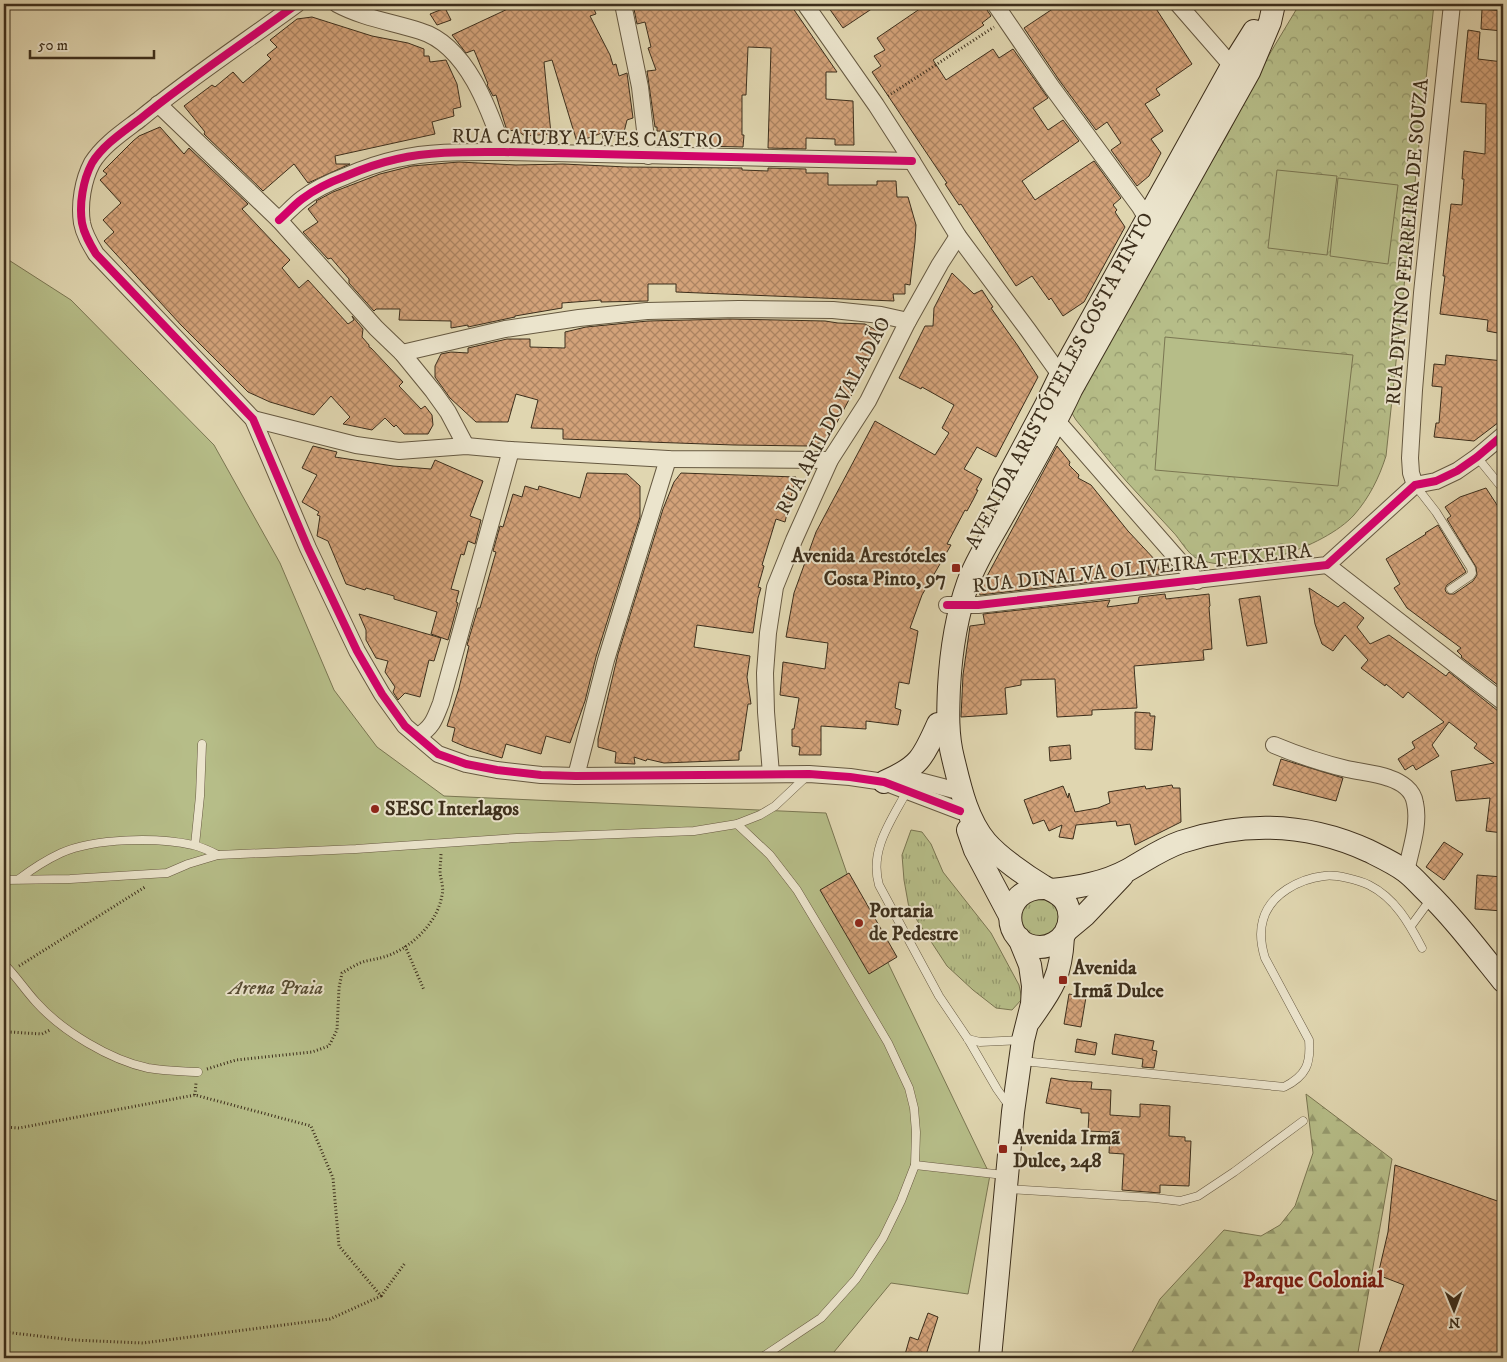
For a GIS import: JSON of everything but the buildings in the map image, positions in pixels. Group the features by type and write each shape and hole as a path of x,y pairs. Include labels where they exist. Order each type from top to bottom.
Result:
{"main road":[{"name":"AVENIDA ARISTÓTELES COSTA PINTO","path":"1240,69 1262,4"},
{"name":"AVENIDA ARISTÓTELES COSTA PINTO","path":"1048,889 1021,871 987,843 958,797 948,724 956,576 969,549 1051,414 1066,383 1240,69 1270,22 1274,4"},
{"name":"AVENIDA ARISTÓTELES COSTA PINTO","path":"954,605 940,637 936,667 940,743 944,763 958,797 975,850 1010,916"},
{"path":"884,782 907,771 918,762 926,751 938,724"},
{"path":"990,1358 1013,1112 1023,1042 1032,1004 1033,986 1030,966 1019,938 1010,924 1012,908 1015,900 1021,894 1036,888 1074,888 1103,882 1128,870 1152,854 1180,842 1222,830 1295,828 1328,835 1352,844 1385,859 1406,872 1432,896 1503,980"},
{"path":"1019,938 1033,946 1041,947 1049,946 1056,942 1128,870"},
{"path":"1023,1042 1054,982 1062,957 1065,933 1069,922 1068,907 1064,900 1048,889"}],"street":[{"path":"297,4 158,104 107,145 93,162 84,181 81,202 82,222 87,238 96,254 253,419 308,548 357,651 382,694 405,726 438,754 466,764 497,770 541,775 576,776 809,774 884,782 916,780 958,797"},
{"path":"337,4 362,15 423,31 440,40 452,50 465,67 482,97 504,152"},
{"path":"623,4 640,87 648,156"},
{"path":"805,4 876,105 958,236 1066,383"},
{"path":"995,4 1056,93 1154,224"},
{"path":"1178,4 1240,69"},
{"name":"RUA DIVINO FERREIRA DE SOUZA","path":"1415,485 1411,473 1410,458 1416,370 1422,293 1452,4"},
{"path":"158,104 279,220 376,328 402,353 448,412 466,446"},
{"name":"RUA CAIUBY ALVES CASTRO","path":"279,220 300,200 315,190 364,169 398,159 425,154 504,152 912,161"},
{"name":"RUA ARILDO VALADÃO","path":"771,774 765,673 768,633 776,587 794,540 830,460 868,401 908,321 958,236"},
{"path":"402,353 505,329 579,318 647,311 834,310 881,315 908,321"},
{"path":"1051,414 1197,581"},
{"path":"253,419 356,445 399,451 466,446 668,459 830,460"},
{"name":"RUA DINALVA OLIVEIRA TEIXEIRA","path":"954,605 978,605 1327,565 1415,485 1436,481 1456,471 1477,457 1503,435"},
{"path":"418,736 427,730 435,720 510,450"},
{"path":"576,776 606,660 668,459"},
{"path":"1327,565 1503,702"},
{"path":"1274,745 1304,758 1389,778 1402,784 1411,792 1415,803 1417,820 1406,872"},
{"path":"884,782 907,791 958,797"}],"lane":[{"path":"1477,457 1503,489"},
{"path":"1415,485 1436,512 1471,568 1470,576 1451,589"},
{"path":"195,845 200,796 202,744"},
{"path":"4,880 70,879 167,873 218,855 356,849 517,838 694,832 737,824 760,815 775,806 809,774"},
{"path":"907,791 879,847 876,874 883,893 934,987 968,1039 996,1089 1013,1112"},
{"path":"737,824 770,855 797,890 888,1043 909,1088 914,1108 916,1132 914,1165 900,1201 882,1238 856,1279 821,1318 761,1358"},
{"path":"19,879 34,868 62,853 93,844 163,841 195,845 218,855"},
{"path":"968,1039 980,1042 1023,1042 1284,1087 1296,1081 1306,1068 1310,1055 1309,1040 1265,958 1261,944 1263,920 1274,900 1287,889 1303,881 1326,875 1350,879 1369,885 1392,900 1411,926 1422,948"},
{"path":"1411,926 1432,896"},
{"path":"4,964 37,1003 61,1025 97,1048 124,1062 148,1068 198,1072"},
{"path":"914,1165 1007,1182 1180,1201 1198,1196 1234,1172 1302,1121"}],"path":[{"path":"876,105 1006,20"},
{"path":"198,1072 236,1060 312,1052 329,1046 337,1030 342,973 364,961 380,959 393,954 420,934 439,910 443,893 440,872 442,842"},
{"path":"11,971 167,873"},
{"path":"405,946 424,990"},
{"path":"4,1030 8,1032 42,1034 61,1025"},
{"path":"4,1127 19,1128 195,1095 311,1126 333,1178 339,1246 381,1296"},
{"path":"4,1332 73,1340 143,1343 330,1319 381,1296 405,1263"}],"green space":[{"path":"1297,4 1434,4 1386,456 1373,487 1364,502 1341,527 1302,548 1279,556 1256,562 1213,563 1196,558 1190,553 1114,467 1070,410 1136,291 1226,137 1269,55 1296,10"},
{"path":"1277,170 1337,176 1327,255 1268,248"},
{"path":"1338,178 1398,185 1388,264 1330,256"},
{"name":"SESC Interlagos","path":"4,257 71,300 214,445 280,563 334,690 377,747 444,796 826,813 852,888 990,1175 968,1294 891,1283 829,1358 4,1358"},
{"path":"1165,337 1353,355 1338,486 1155,470"},
{"path":"911,830 922,832 931,844 943,872 991,933 1019,985 1022,999 1012,1010 996,1008 947,966 909,908 902,855"},
{"path":"1025,899 1053,900 1061,920 1048,937 1027,936 1017,911"},
{"path":"1306,1094 1392,1159 1357,1358 1129,1358 1160,1299 1224,1230 1261,1236 1280,1225 1295,1206 1313,1153"}],"cycle path":[{"path":"297,4 178,89 102,150 92,163 84,184 81,200 82,223 96,254 253,419 308,548 357,651 382,694 405,726 438,754 466,764 497,770 541,775 576,776 809,774 850,777 884,782 960,811"},
{"path":"279,220 307,195 334,181 384,162 436,153 504,152 912,161"},
{"path":"947,605 978,605 1327,565 1415,485 1436,481 1457,471 1503,435"}],"place":[{"name":"Avenida Arestóteles Costa Pinto, 97","path":"956,568"},
{"name":"SESC Interlagos","path":"375,809"},
{"name":"Portaria de Pedestre","path":"859,923"},
{"name":"Avenida Irmã Dulce","path":"1063,980"},
{"name":"Avenida Irmã Dulce, 248","path":"1003,1149"}],"district":[{"name":"Parque Colonial","path":"1313,1280"}],"park label":[{"name":"Arena Praia","path":"276,988"}]}
